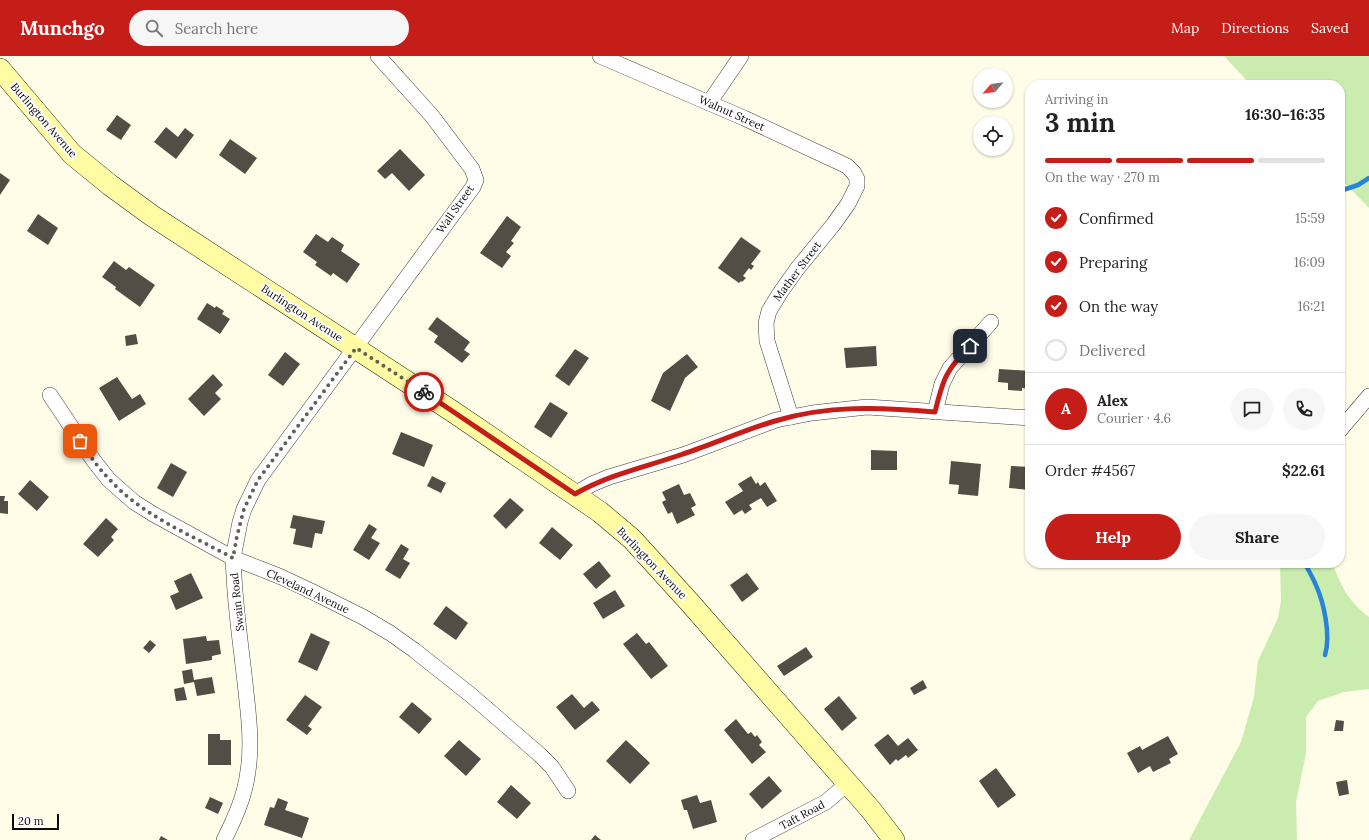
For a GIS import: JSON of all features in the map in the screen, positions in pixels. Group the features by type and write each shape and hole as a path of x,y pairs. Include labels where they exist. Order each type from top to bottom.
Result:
{"main road":[{"name":"Burlington Avenue","path":"0,69 72,154 110,185 151,215 446,407 575,494 600,512 632,539 691,604 871,810 894,840"}],"street":[{"name":"Wall Street","path":"356,348 476,180 472,169 432,116 378,56"},
{"name":"Walnut Street","path":"600,56 709,102 847,166 854,173 857,179"},
{"path":"709,102 741,56"},
{"name":"Mather Street","path":"791,417 767,341 766,318 780,293 848,204 857,186 857,179"},
{"path":"935,412 942,384 950,368 991,322"},
{"name":"Swain Road","path":"224,840 233,823 242,798 248,772 250,754 249,717 235,596 233,558 244,509 258,480 356,348"},
{"name":"Cleveland Avenue","path":"50,395 94,461 109,480 125,494 153,514 233,558 279,576 363,617 408,646 472,696 540,755 552,767 568,791"},
{"path":"1345,424 1369,396"},
{"path":"575,494 592,484 609,477 721,442 761,426 791,417 842,409 867,407 1025,418"},
{"name":"Taft Road","path":"753,840 826,802 847,784"}],"green space":[{"path":"1224,56 1369,56 1369,208 1345,183 1345,80 1246,80"},
{"path":"1280,568 1334,568 1342,586 1350,599 1369,617 1369,689 1344,692 1318,701 1306,717 1306,753 1296,802 1297,840 1189,840 1241,742 1254,697 1258,661 1278,618 1281,601"}],"building":[{"path":"117,115 131,125 121,140 106,130"},
{"path":"166,127 178,137 185,128 194,135 176,159 154,142"},
{"path":"230,139 257,158 245,174 219,155"},
{"path":"400,149 425,175 409,191 392,173 385,179 377,171"},
{"path":"0,173 10,180 0,195"},
{"path":"38,214 58,228 48,245 27,231"},
{"path":"507,216 521,227 511,241 514,243 506,252 511,256 502,268 480,253"},
{"path":"316,234 328,242 332,237 344,245 341,251 360,264 347,283 333,273 331,276 315,265 317,262 303,252"},
{"path":"741,237 761,251 751,264 754,266 751,270 749,268 743,276 746,278 739,283 718,268"},
{"path":"114,261 126,270 129,267 155,285 140,307 115,289 116,287 102,277"},
{"path":"207,303 224,311 222,314 230,319 220,334 197,319"},
{"path":"437,317 470,342 464,350 470,354 462,363 434,342 438,336 428,329"},
{"path":"136,334 138,344 126,346 125,336"},
{"path":"876,346 877,366 846,368 844,348"},
{"path":"575,349 589,358 569,386 555,376"},
{"path":"285,352 300,364 283,386 268,375"},
{"path":"687,354 698,367 685,378 670,411 651,401 663,373"},
{"path":"999,369 1025,371 1025,388 1022,388 1022,391 1008,390 1008,383 998,382"},
{"path":"213,374 223,385 215,393 221,399 204,416 188,399"},
{"path":"117,377 132,399 140,394 146,404 119,421 99,388"},
{"path":"550,402 568,413 551,438 534,427"},
{"path":"401,432 433,445 424,467 392,454"},
{"path":"871,450 897,451 897,470 871,470"},
{"path":"951,461 981,464 978,496 958,494 959,485 949,484"},
{"path":"171,463 187,472 173,497 157,488"},
{"path":"1011,466 1025,467 1025,490 1009,488"},
{"path":"432,476 446,483 441,493 427,486"},
{"path":"751,476 756,484 758,482 760,486 765,482 777,501 767,507 761,498 749,505 752,509 745,514 742,510 734,515 725,502 743,491 738,484"},
{"path":"30,480 49,497 37,511 18,494"},
{"path":"679,484 684,495 690,493 696,505 691,508 695,515 677,524 672,512 668,514 662,502 666,500 662,492"},
{"path":"0,496 5,496 4,501 8,501 8,514 0,513"},
{"path":"510,498 524,510 506,529 493,516"},
{"path":"293,515 325,521 322,534 315,533 312,548 293,544 296,529 290,528"},
{"path":"106,518 118,529 111,537 114,540 98,557 83,544"},
{"path":"369,524 377,529 371,538 380,543 369,560 353,550"},
{"path":"552,527 573,545 560,560 539,543"},
{"path":"401,544 409,549 403,559 410,563 400,579 385,570"},
{"path":"599,561 611,576 596,589 583,574"},
{"path":"191,573 203,598 176,610 170,596 179,592 174,581"},
{"path":"747,573 759,589 742,602 730,585"},
{"path":"615,590 625,606 603,619 593,603"},
{"path":"446,606 468,623 456,640 433,624"},
{"path":"311,633 330,642 317,671 298,662"},
{"path":"637,633 646,644 649,642 668,666 651,679 623,644"},
{"path":"206,636 207,641 219,640 221,654 212,656 212,660 186,664 183,639"},
{"path":"150,640 156,645 149,653 143,648"},
{"path":"806,647 813,657 784,676 777,666"},
{"path":"192,669 194,680 212,677 215,693 197,696 194,682 184,684 182,671"},
{"path":"923,680 927,688 914,695 910,688"},
{"path":"184,687 187,700 176,701 174,689"},
{"path":"572,694 584,708 592,701 600,710 575,730 556,707"},
{"path":"305,695 322,707 308,726 312,729 307,735 286,720"},
{"path":"839,696 857,718 842,731 824,709"},
{"path":"412,702 432,719 419,734 399,717"},
{"path":"736,719 748,734 751,732 755,737 757,735 762,742 759,745 766,752 752,764 724,730"},
{"path":"1336,720 1344,721 1343,731 1334,731"},
{"path":"208,734 220,734 220,740 231,740 231,765 208,765"},
{"path":"888,734 898,746 908,738 918,750 908,758 906,755 898,761 896,759 890,765 874,745"},
{"path":"1168,736 1178,754 1169,759 1171,763 1153,772 1150,766 1138,773 1127,753 1140,746 1142,750"},
{"path":"459,740 481,759 466,776 444,756"},
{"path":"626,740 650,763 630,784 606,761"},
{"path":"996,768 1016,795 998,808 979,781"},
{"path":"769,776 782,791 762,809 749,794"},
{"path":"1347,780 1349,794 1339,796 1336,782"},
{"path":"511,785 531,803 517,819 497,802"},
{"path":"697,795 700,803 711,800 717,822 693,829 687,810 684,810 681,800"},
{"path":"210,797 223,803 218,814 205,808"},
{"path":"278,798 288,802 285,810 309,818 302,838 264,825 270,807 274,808"},
{"path":"595,835 601,840 591,840"},
{"path":"161,836 168,840 159,840"}],"waterway":[{"path":"1345,189 1358,185 1369,178"},
{"path":"1308,568 1321,599 1326,619 1327,647 1325,655"}],"way so far":[{"path":"80,441 109,480 134,502 233,558 244,509 248,498 263,471 356,348 424,392"}],"route":[{"path":"424,392 575,494 592,484 609,477 721,442 776,420 812,413 867,407 935,412 942,384 946,375 958,358 970,346"}]}
